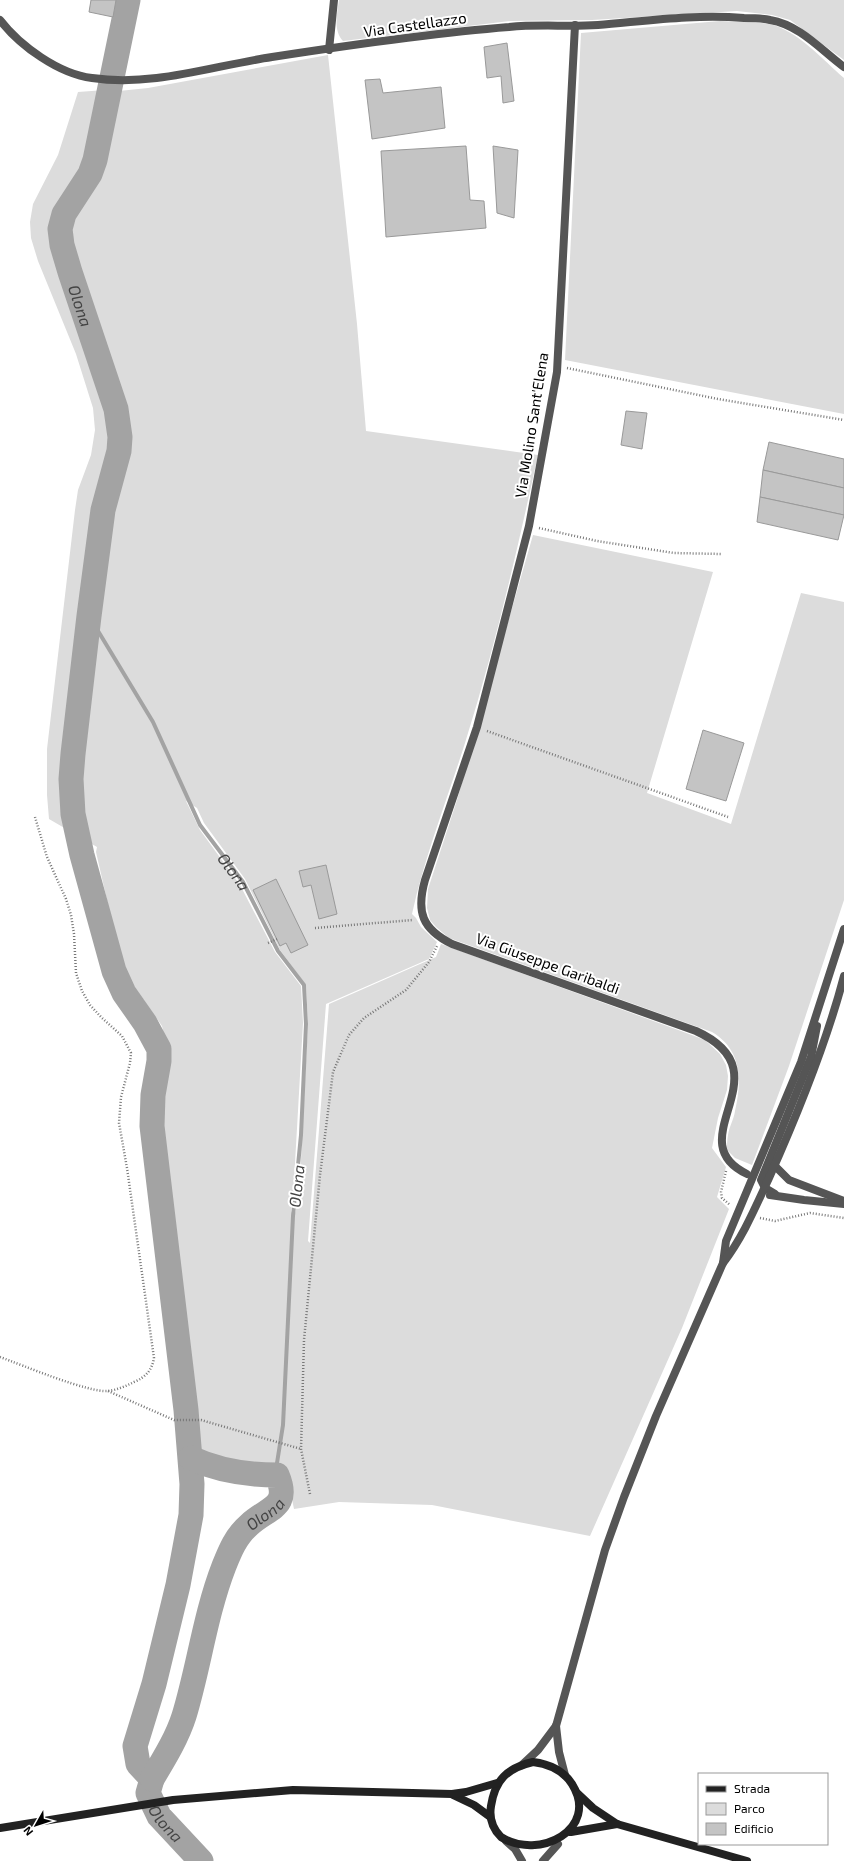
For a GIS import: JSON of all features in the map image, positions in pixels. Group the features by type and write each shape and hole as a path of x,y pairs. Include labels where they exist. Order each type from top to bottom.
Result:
{"main road":[{"path":"577,1793 579,1811 571,1832 558,1844 548,1848 529,1850 513,1846 506,1841 493,1826 489,1816 492,1796 497,1783 505,1774 522,1765 533,1762 541,1763 551,1766 565,1775 577,1793 593,1808 617,1824 747,1861"},
{"path":"0,1828 173,1800 293,1790 452,1794 466,1792 497,1783"},
{"path":"452,1794 474,1805 489,1816"},
{"path":"571,1832 617,1824"}],"street":[{"path":"329,50 334,0"},
{"name":"Via Castellazzo","path":"0,20 12,34 40,56 56,66 91,78 141,80 177,75 270,57 452,32 512,26 597,25 670,17 734,17 770,20 796,30 843,66"},
{"name":"Via Molino Sant'Elena","path":"477,727 529,526 557,367 575,25"},
{"path":"424,919 421,901 425,880 477,727"},
{"name":"Via Giuseppe Garibaldi","path":"424,919 433,932 440,938 452,944 696,1031 711,1038 726,1054 733,1068 734,1088 721,1136 722,1151 730,1164"},
{"path":"522,1765 538,1750 556,1726 605,1550 656,1416 723,1263 726,1242 739,1209 801,1062 844,928"},
{"path":"723,1263 738,1245 775,1166 822,1044 844,976"},
{"path":"824,991 811,1057 761,1180 765,1188 775,1194 804,1200 844,1204"},
{"path":"730,1164 747,1174"},
{"path":"775,1166 789,1180 844,1201"},
{"path":"760,1198 775,1194"},
{"path":"556,1726 559,1752 565,1775"},
{"path":"506,1841 515,1849 522,1861"},
{"path":"543,1861 558,1844"}],"path":[{"path":"557,367 718,399 844,420"},
{"path":"529,526 597,540 674,553 721,554"},
{"path":"477,727 728,817"},
{"path":"35,817 47,857 66,899 71,915 74,934 76,973 82,991 90,1005 122,1036 131,1053 130,1063 120,1097 119,1123 127,1168 154,1358 149,1373 124,1387 107,1391"},
{"path":"315,928 424,919"},
{"path":"310,1494 301,1449 305,1333 320,1175 333,1072 349,1035 364,1018 406,990 429,962 440,938"},
{"path":"268,943 277,939"},
{"path":"730,1164 726,1169 721,1192 722,1198 739,1209"},
{"path":"752,1214 766,1220 775,1221 810,1212 844,1218"},
{"path":"0,1357 77,1384 96,1390 107,1391 174,1420 201,1420 301,1449"}],"green space":[{"path":"339,0 844,0 844,60 790,20 772,15 737,11 592,20 511,21 343,41 337,27"},
{"path":"720,21 757,22 779,27 809,46 844,78 844,414 565,360 581,33"},
{"path":"328,55 357,324 366,431 538,455 496,635 476,707 430,849 412,914 421,927 437,942 429,959 326,1004 308,1241 310,1243 329,1004 436,957 441,944 705,1040 720,1054 726,1065 728,1076 727,1090 718,1118 712,1148 726,1167 717,1197 729,1209 682,1328 590,1536 432,1505 339,1502 294,1509 287,1475 271,1468 237,1467 195,1455 196,1405 179,1286 173,1209 163,1123 164,1093 170,1058 162,1026 123,970 96,852 97,847 49,819 47,795 47,749 75,510 78,490 91,455 95,430 93,408 76,354 38,261 31,238 30,222 33,204 58,155 78,92 105,90 89,159 85,169 58,211 52,227 52,240 70,295 111,407 114,430 113,449 97,504 95,534 102,553 110,510 127,454 128,436 125,406 94,320 73,251 69,232 70,222 106,163 119,91 148,88","holes":["186,801 197,808 204,823 245,879 280,950 306,985 308,1023 299,1198 294,1217 291,1211 303,1023 301,986 275,952 240,885 200,830"]},
{"path":"533,535 713,572 647,793 731,824 801,593 844,602 844,900 789,1066 752,1165 735,1158 727,1150 727,1141 739,1088 739,1077 734,1057 722,1039 712,1032 449,938 430,920 427,908 428,889 457,800"}],"building":[{"path":"91,0 116,0 113,17 89,12"},
{"path":"507,43 514,101 503,103 501,76 487,78 484,47"},
{"path":"380,79 383,93 441,87 445,128 372,139 365,80"},
{"path":"466,146 470,200 484,201 486,228 386,237 381,151"},
{"path":"493,146 518,150 514,218 497,213"},
{"path":"626,411 647,413 642,449 621,445"},
{"path":"769,442 844,459 844,488 763,470"},
{"path":"763,470 844,488 844,515 760,497"},
{"path":"760,497 844,515 838,540 757,522"},
{"path":"703,730 744,743 726,801 686,789"},
{"path":"326,865 337,914 319,919 311,885 303,887 299,871"},
{"path":"276,879 308,945 291,953 286,943 280,946 253,890"}],"waterway":[{"name":"Olona","path":"128,0 95,160 90,174 64,214 60,229 62,245 70,272 116,409 120,437 119,451 103,510 89,616 71,779 73,814 82,855 114,971 124,993 145,1023 159,1049 159,1061 153,1095 152,1126 186,1410 192,1484 191,1515 178,1585 154,1684 135,1746 138,1764 152,1779 148,1793 159,1816 201,1861"},
{"name":"Olona","path":"89,616 153,722 200,825 243,882 278,951 304,985 306,1024 301,1135 293,1216 283,1425 277,1463 277,1475"},
{"name":"Olona","path":"152,1779 166,1756 184,1716 212,1603 224,1566 234,1544 244,1529 275,1506 279,1501 281,1494 281,1486 277,1475 233,1471 212,1466 191,1458"}]}
